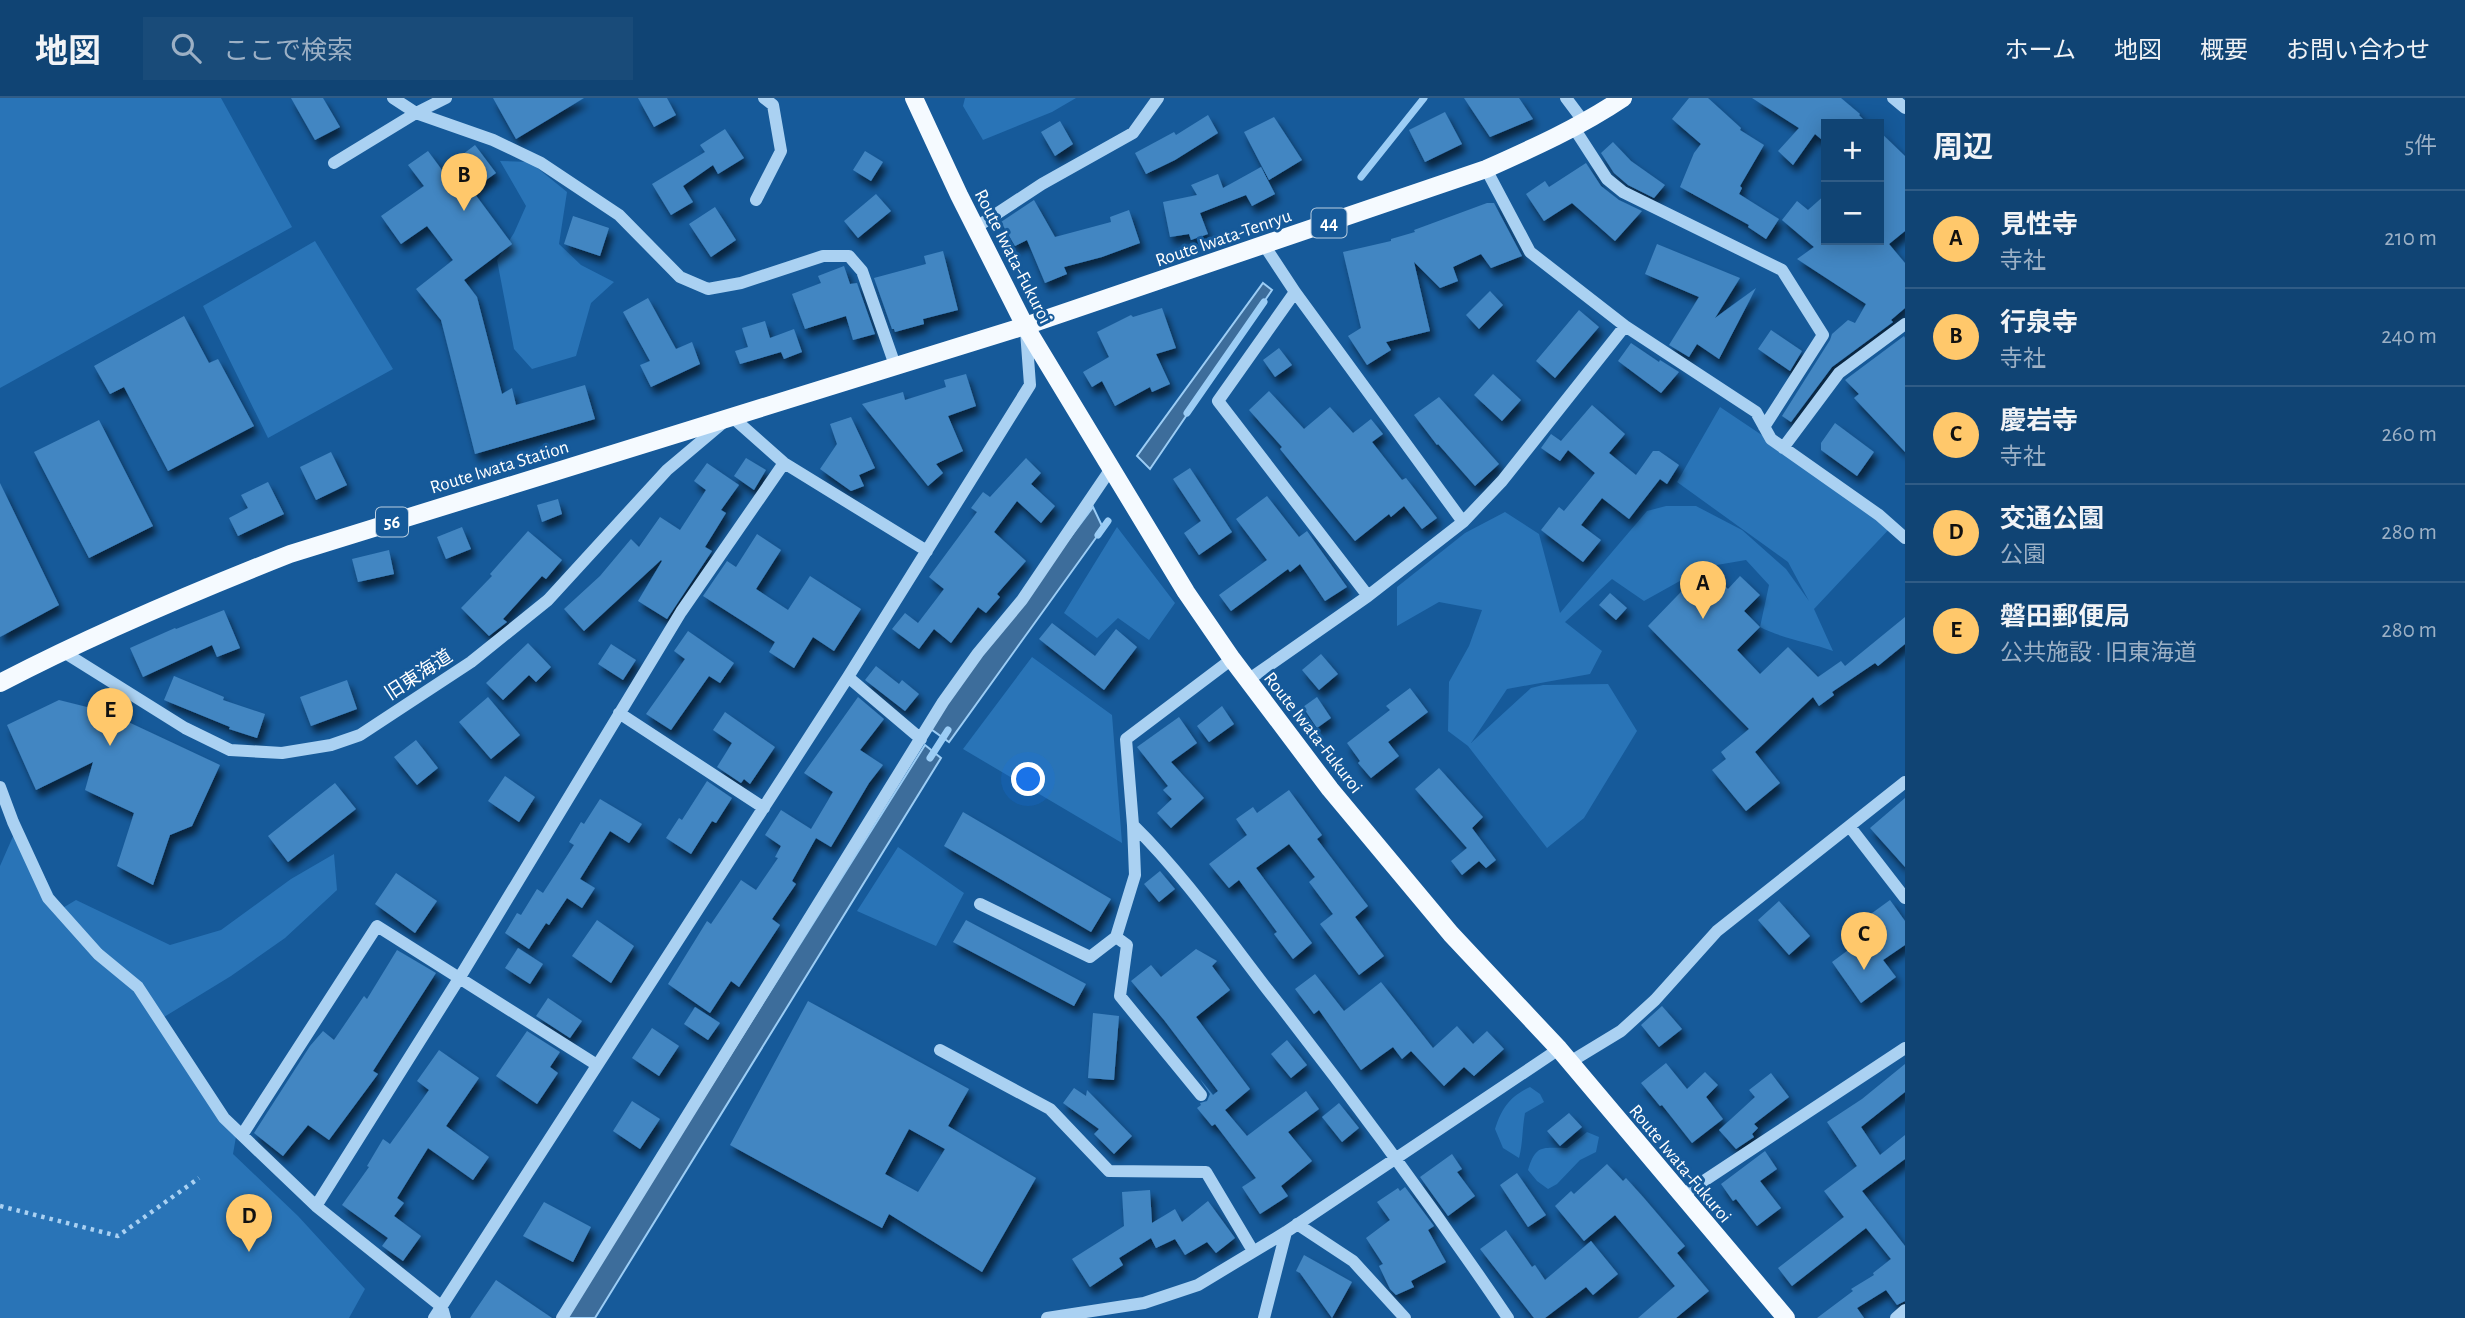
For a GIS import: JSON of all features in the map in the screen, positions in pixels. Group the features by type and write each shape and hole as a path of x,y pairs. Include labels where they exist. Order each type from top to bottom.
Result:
{"main road":[{"name":"Route Iwata-Fukuroi","path":"914,98 1025,326 1110,470 1186,592 1232,659 1330,789 1451,934 1564,1056 1786,1318"},
{"name":"Route Iwata-Tenryu","path":"1025,326 1486,169 1579,125 1623,98"},
{"name":"Route Iwata Station","path":"0,683 62,651 176,599 290,554 731,416 897,368 1025,326"}],"street":[{"path":"393,98 416,113 492,140 541,163 619,215 680,277 708,289 741,283 823,256 849,256 862,271 897,368"},
{"path":"334,163 446,98"},
{"path":"756,200 781,151 773,105 764,98"},
{"path":"975,228 1042,184 1133,133 1158,98"},
{"path":"1566,98 1608,179 1623,192 1782,270 1823,335 1764,427"},
{"path":"1893,98 1905,108"},
{"path":"1486,169 1530,252 1625,326 1756,412 1771,439 1879,515 1905,538"},
{"path":"1264,245 1294,292 1463,522"},
{"path":"1294,292 1218,401 1368,596"},
{"path":"1783,447 1839,373 1905,324"},
{"path":"0,787 48,898 98,954 138,987 224,1118 316,1206 440,1314 848,677 1030,385 1025,326"},
{"path":"1248,680 1368,596 1463,522 1502,481 1625,326"},
{"path":"731,416 784,463 927,551"},
{"name":"旧東海道","path":"62,651 185,728 230,750 282,753 331,745 360,735 471,662 548,600 667,470 731,416"},
{"path":"316,1206 460,977 681,612 784,463"},
{"path":"562,1318 920,739 978,653 1022,600 1110,470"},
{"path":"980,904 1090,957 1116,937 1135,875 1126,739 1232,659"},
{"path":"848,677 920,739"},
{"path":"619,713 764,808"},
{"path":"1047,1318 1144,1303 1198,1285 1564,1056 1621,1031 1655,1000 1717,931 1905,782"},
{"path":"1133,825 1163,854 1313,1047 1508,1318"},
{"path":"1850,827 1905,898"},
{"path":"242,1135 377,926 597,1065"},
{"path":"1116,937 1127,945 1120,996 1201,1095"},
{"path":"1681,1196 1905,1048"},
{"path":"940,1049 1050,1109 1110,1171 1206,1172 1253,1251"},
{"path":"1264,1318 1292,1228"},
{"path":"1292,1228 1353,1261 1405,1318"},
{"path":"1896,1318 1905,1310"}],"path":[{"path":"0,1206 118,1236 198,1178"}],"shaded area":[{"path":"0,98 221,98 292,227 0,388"},
{"path":"965,98 1076,98 1052,112 983,140 963,106"},
{"path":"500,161 530,162 567,192 559,244 581,265 614,282 591,303 576,356 532,369 514,349 497,260 514,233 526,206"},
{"path":"315,241 393,369 268,438 203,306"},
{"path":"1263,283 1272,290 1150,469 1137,456"},
{"path":"1720,407 1892,526 1814,609 1833,651 1760,627 1769,585 1746,560 1705,567 1644,601 1612,579 1565,622 1602,651 1590,674 1507,689 1471,743 1531,688 1543,685 1608,684 1637,731 1584,818 1547,848 1468,746 1448,731 1449,682 1469,646 1482,610 1439,602 1397,626 1397,587 1465,533 1505,512 1539,534 1560,613 1647,511 1666,506 1696,506 1742,530 1786,569 1809,601 1788,562 1677,482"},
{"path":"1093,507 1103,528 949,742 928,727"},
{"path":"1117,527 1175,603 1149,640 1118,618 1097,638 1064,613"},
{"path":"1032,657 1112,715 1122,843 963,749"},
{"path":"925,745 941,758 595,1318 565,1318"},
{"path":"18,825 61,909 76,900 170,945 221,930 291,879 334,854 337,890 285,938 231,976 164,1017 237,1131 233,1154 298,1216 365,1289 349,1318 0,1318 0,866"},
{"path":"898,847 964,893 936,946 857,911"},
{"path":"1530,1087 1540,1094 1544,1102 1525,1113 1519,1158 1503,1148 1495,1129 1507,1104"},
{"path":"1587,1132 1599,1137 1596,1152 1580,1160 1557,1184 1548,1189 1528,1170 1534,1156 1541,1149 1567,1148"}],"building":[{"path":"291,98 323,98 340,127 315,140"},
{"path":"493,98 584,98 516,139"},
{"path":"638,98 667,98 676,115 654,127"},
{"path":"1464,98 1519,98 1533,119 1490,137"},
{"path":"1689,98 1708,98 1741,128 1740,130 1764,145 1740,186 1742,188 1739,194 1779,219 1766,239 1748,227 1749,225 1680,187 1694,153 1701,144 1672,119"},
{"path":"1752,98 1841,98 1863,119 1821,119 1821,139 1815,134 1793,165 1778,151 1799,128"},
{"path":"1445,112 1462,144 1425,162 1409,130"},
{"path":"1208,115 1218,133 1175,160 1146,174 1135,153 1174,132 1176,135"},
{"path":"1274,117 1302,160 1269,180 1244,132"},
{"path":"1060,121 1073,144 1055,156 1041,132"},
{"path":"725,129 744,158 718,174 713,165 683,186 693,202 671,215 652,184 705,152 700,145"},
{"path":"1884,136 1905,156 1905,231 1889,244 1905,263 1905,308 1891,320 1893,322 1832,367 1791,422 1782,416 1832,334 1848,320 1855,323 1866,304 1797,259 1814,247 1782,220 1797,201 1808,210 1821,198 1821,245 1884,245"},
{"path":"1613,142 1631,161 1665,185 1654,198 1628,185 1614,173 1601,153"},
{"path":"475,145 496,173 472,190 512,244 464,280 477,297 502,394 512,388 516,405 585,385 595,419 475,454 441,320 416,289 453,260 427,226 401,244 381,216 424,186 408,165 428,151 442,170"},
{"path":"865,151 883,162 871,181 853,170"},
{"path":"1586,163 1601,186 1619,200 1642,211 1615,241 1572,203 1544,221 1526,194 1545,181 1549,187"},
{"path":"1261,167 1275,194 1252,206 1246,195 1200,213 1208,234 1191,240 1189,234 1170,237 1163,202 1197,195 1191,185 1218,174 1223,188"},
{"path":"876,194 891,211 858,238 844,221"},
{"path":"1034,200 1055,237 1111,222 1110,217 1129,210 1140,243 1064,267 1067,274 1045,283 1027,240 1015,246 1001,222"},
{"path":"1487,203 1494,203 1522,256 1491,268 1481,254 1453,267 1458,281 1440,288 1414,262 1430,331 1386,342 1391,350 1367,365 1348,336 1361,328 1343,252 1391,241"},
{"path":"715,207 736,240 711,257 689,224"},
{"path":"573,216 609,228 600,256 564,244"},
{"path":"1657,244 1740,278 1715,318 1756,288 1719,359 1697,344 1689,357 1669,345 1699,297 1645,274"},
{"path":"943,251 958,310 923,319 924,324 895,332 874,278 926,264 924,256"},
{"path":"844,266 850,284 857,283 875,334 853,340 846,316 805,329 792,294 821,283 818,276"},
{"path":"1490,291 1503,305 1479,329 1466,315"},
{"path":"648,298 676,349 692,342 700,364 651,387 640,365 650,361 623,312"},
{"path":"1162,308 1176,348 1156,354 1170,384 1152,392 1150,387 1115,406 1102,381 1092,387 1083,372 1109,357 1097,332 1131,315 1133,317"},
{"path":"1579,310 1599,327 1555,378 1536,361"},
{"path":"184,316 209,363 218,359 254,426 168,471 124,387 110,394 94,366"},
{"path":"765,321 770,338 794,329 802,352 784,359 781,352 740,364 735,351 748,347 742,328"},
{"path":"1771,330 1802,351 1790,371 1758,349"},
{"path":"1904,336 1905,452 1854,398 1859,394 1845,380"},
{"path":"1631,343 1679,372 1661,393 1618,361"},
{"path":"1279,348 1292,365 1275,377 1263,360"},
{"path":"966,374 976,406 948,416 963,451 936,464 943,473 928,486 862,404 903,392 905,400 946,387 944,380"},
{"path":"1493,374 1521,400 1502,421 1474,395"},
{"path":"1269,391 1304,429 1330,407 1353,433 1371,419 1383,434 1372,442 1402,480 1406,478 1437,518 1422,529 1404,506 1391,517 1389,514 1355,541 1280,449 1282,447 1249,410"},
{"path":"1439,397 1499,464 1475,486 1437,445 1414,415"},
{"path":"1592,405 1625,434 1609,453 1636,475 1653,451 1659,451 1679,465 1667,484 1660,479 1629,519 1602,498 1581,525 1601,540 1583,562 1541,530 1559,507 1564,511 1595,473 1568,450 1560,461 1541,448 1551,434 1561,441"},
{"path":"851,417 875,468 859,475 864,486 851,491 820,469 837,444 830,424"},
{"path":"99,420 153,526 89,558 34,452"},
{"path":"1835,423 1874,452 1857,476 1821,450 1821,443"},
{"path":"331,452 347,485 316,500 300,467"},
{"path":"746,458 766,470 754,490 734,476"},
{"path":"1026,458 1041,473 1031,484 1055,506 1041,523 1017,501 994,532 1026,561 997,594 1000,597 986,613 978,607 951,643 934,629 919,649 892,629 905,613 918,623 944,589 929,577 977,512 971,508 983,492 990,497"},
{"path":"707,463 739,485 721,510 726,513 705,547 712,551 667,619 638,601 661,560 584,631 564,609 600,576 631,539 639,547 660,517 680,530 706,490 694,481"},
{"path":"1190,468 1232,532 1199,555 1184,533 1201,521 1173,479"},
{"path":"268,482 284,514 238,536 229,518 248,508 241,495"},
{"path":"0,483 59,605 0,637"},
{"path":"1267,496 1299,537 1307,531 1347,587 1325,601 1300,564 1290,572 1288,569 1231,611 1219,595 1267,560 1236,519"},
{"path":"558,499 562,514 542,522 537,505"},
{"path":"462,527 471,549 446,559 437,537"},
{"path":"528,531 562,560 546,579 542,576 503,619 507,622 489,636 461,608 492,576 490,574"},
{"path":"757,534 781,550 756,589 788,610 810,576 861,609 834,651 813,637 794,668 769,652 775,642 703,596 727,561 736,567"},
{"path":"389,550 394,574 358,582 352,559"},
{"path":"1705,567 1728,589 1740,576 1760,595 1744,611 1760,627 1737,650 1760,674 1788,647 1818,677 1841,661 1845,666 1905,617 1905,644 1878,666 1875,663 1832,692 1834,695 1819,706 1813,697 1755,752 1780,783 1746,811 1712,770 1726,759 1721,752 1749,729 1648,626"},
{"path":"1610,593 1627,608 1616,620 1599,605"},
{"path":"224,610 240,648 217,657 212,645 143,677 130,648"},
{"path":"1052,623 1095,656 1116,629 1137,647 1104,690 1039,639"},
{"path":"688,631 734,663 720,683 709,676 671,730 646,714 685,659 674,651"},
{"path":"528,643 551,667 536,682 529,675 503,700 486,683"},
{"path":"611,644 636,660 623,680 598,664"},
{"path":"1321,654 1338,674 1319,690 1302,670"},
{"path":"876,666 899,684 902,680 919,694 905,711 865,680"},
{"path":"174,676 224,697 223,700 265,714 257,738 229,729 230,727 164,700"},
{"path":"347,680 357,709 311,726 300,697"},
{"path":"1410,688 1428,712 1388,742 1399,756 1371,778 1358,763 1360,761 1347,743 1390,710 1386,706"},
{"path":"488,697 520,735 491,759 459,722"},
{"path":"858,697 884,719 860,750 883,765 869,783 831,847 816,838 792,881 796,884 772,919 780,925 739,987 731,981 710,1013 668,984 707,921 711,924 741,880 756,890 778,858 775,857 781,846 765,835 781,810 811,829 833,792 804,773"},
{"path":"1317,697 1331,718 1317,728 1303,707"},
{"path":"59,700 107,712 220,765 192,826 170,835 153,885 117,866 134,813 85,790 93,762 36,790 7,725"},
{"path":"1222,706 1234,724 1209,742 1197,726"},
{"path":"725,712 775,747 750,784 744,779 741,783 717,767 732,743 713,730"},
{"path":"1179,717 1197,743 1171,762 1204,798 1171,828 1157,813 1172,799 1163,790 1168,786 1137,747"},
{"path":"416,740 438,768 417,785 394,757"},
{"path":"1439,768 1483,817 1472,828 1496,860 1486,868 1479,861 1462,875 1451,861 1467,848 1415,789"},
{"path":"505,776 535,797 519,822 488,801"},
{"path":"707,781 732,798 716,823 712,821 691,854 666,838 679,818 682,820"},
{"path":"335,783 356,809 288,862 268,836"},
{"path":"1289,790 1322,835 1317,839 1368,906 1355,917 1384,956 1359,975 1320,924 1333,914 1309,882 1315,877 1289,844 1256,868 1312,943 1293,959 1239,880 1229,888 1209,864 1247,835 1236,819 1253,807 1257,813"},
{"path":"1905,798 1905,867 1870,828"},
{"path":"600,799 642,824 629,843 610,831 580,879 595,888 582,908 567,898 529,949 505,933 517,913 521,915 537,889 543,893 574,845 569,842 581,822 584,824"},
{"path":"963,812 1111,899 1091,932 944,846"},
{"path":"1160,871 1175,889 1159,902 1144,884"},
{"path":"396,873 437,901 415,933 375,904"},
{"path":"1890,900 1905,921 1905,945 1883,960 1896,977 1861,1003 1832,962 1855,945 1846,932"},
{"path":"1779,901 1810,936 1789,955 1758,920"},
{"path":"597,920 634,946 611,983 572,956"},
{"path":"966,920 1086,984 1074,1006 953,942"},
{"path":"518,948 543,964 530,984 505,968"},
{"path":"1196,949 1217,961 1212,966 1230,990 1196,1017 1250,1089 1225,1110 1247,1136 1306,1091 1319,1109 1288,1132 1312,1161 1281,1186 1288,1196 1260,1214 1242,1187 1256,1178 1215,1124 1212,1126 1197,1108 1200,1103 1207,1101 1210,1094 1200,1079 1213,1095 1218,1091 1131,981 1151,965 1161,977"},
{"path":"397,950 436,973 373,1071 378,1074 329,1140 308,1125 283,1156 254,1133 310,1046 323,1031 334,1040 364,996 367,999"},
{"path":"1315,974 1344,1011 1381,982 1433,1048 1457,1026 1473,1044 1487,1031 1504,1049 1474,1076 1464,1067 1444,1086 1411,1051 1402,1059 1393,1047 1361,1070 1319,1010 1314,1014 1295,989"},
{"path":"548,998 582,1021 570,1038 536,1016"},
{"path":"808,1001 969,1089 948,1126 1036,1178 982,1272 889,1214 882,1228 730,1145","holes":["909,1129 945,1149 918,1192 885,1174"]},
{"path":"1662,1006 1682,1029 1659,1047 1641,1025"},
{"path":"695,1007 720,1023 708,1040 684,1024"},
{"path":"1093,1013 1119,1016 1114,1080 1088,1078"},
{"path":"652,1028 679,1046 659,1076 632,1058"},
{"path":"527,1031 560,1052 550,1067 558,1073 537,1104 496,1076"},
{"path":"1287,1040 1307,1065 1291,1078 1271,1054"},
{"path":"439,1050 479,1078 446,1126 489,1157 473,1180 428,1148 397,1198 404,1203 394,1216 421,1236 403,1261 382,1246 388,1238 342,1205 369,1167 367,1166 383,1139 390,1144 429,1090 417,1081"},
{"path":"1666,1063 1687,1089 1705,1072 1718,1085 1706,1097 1723,1119 1692,1143 1641,1083"},
{"path":"1905,1064 1905,1092 1861,1127 1880,1155 1905,1135 1905,1159 1862,1191 1905,1246 1905,1301 1897,1305 1886,1290 1857,1308 1864,1318 1817,1318 1891,1259 1866,1228 1792,1286 1778,1268 1844,1217 1824,1191 1857,1166 1827,1122 1862,1099"},
{"path":"1771,1073 1789,1097 1754,1124 1758,1128 1752,1134 1754,1137 1736,1149 1719,1130 1755,1097 1749,1090"},
{"path":"1074,1088 1086,1096 1087,1090 1132,1136 1114,1154 1094,1134 1099,1129 1063,1103"},
{"path":"632,1101 660,1119 640,1149 613,1131"},
{"path":"1339,1103 1359,1128 1342,1142 1322,1117"},
{"path":"1569,1113 1582,1127 1560,1146 1547,1131"},
{"path":"1765,1151 1777,1169 1760,1181 1781,1208 1757,1226 1721,1184"},
{"path":"1452,1154 1462,1169 1457,1172 1475,1196 1448,1216 1420,1177"},
{"path":"1607,1164 1623,1181 1626,1178 1685,1246 1677,1253 1709,1291 1676,1318 1638,1318 1675,1286 1615,1215 1584,1241 1555,1206 1571,1191 1574,1194"},
{"path":"1517,1173 1546,1215 1528,1227 1500,1185"},
{"path":"1405,1187 1434,1226 1428,1230 1446,1262 1411,1281 1414,1287 1396,1295 1390,1289 1379,1266 1383,1264 1366,1238 1390,1220 1377,1202 1398,1188 1400,1191"},
{"path":"1150,1190 1152,1223 1175,1209 1182,1222 1208,1201 1235,1238 1216,1253 1207,1242 1185,1255 1175,1239 1156,1248 1151,1238 1119,1258 1123,1265 1090,1287 1072,1259 1124,1226 1122,1192"},
{"path":"544,1202 591,1227 573,1262 523,1236"},
{"path":"1506,1230 1532,1267 1535,1265 1545,1280 1591,1241 1618,1274 1593,1295 1586,1287 1545,1318 1534,1318 1480,1249"},
{"path":"1304,1255 1352,1282 1332,1318 1296,1271"},
{"path":"496,1280 552,1318 470,1318"}],"waterway":[{"path":"1361,177 1424,98"},
{"path":"1187,413 1264,302"},
{"path":"1098,535 1108,521"},
{"path":"930,758 948,730"}],"place":[{"name":"行泉寺","path":"464,211"},
{"name":"見性寺","path":"1703,619"},
{"name":"磐田郵便局","path":"110,746"},
{"name":"慶岩寺","path":"1864,970"},
{"name":"交通公園","path":"249,1252"}]}
